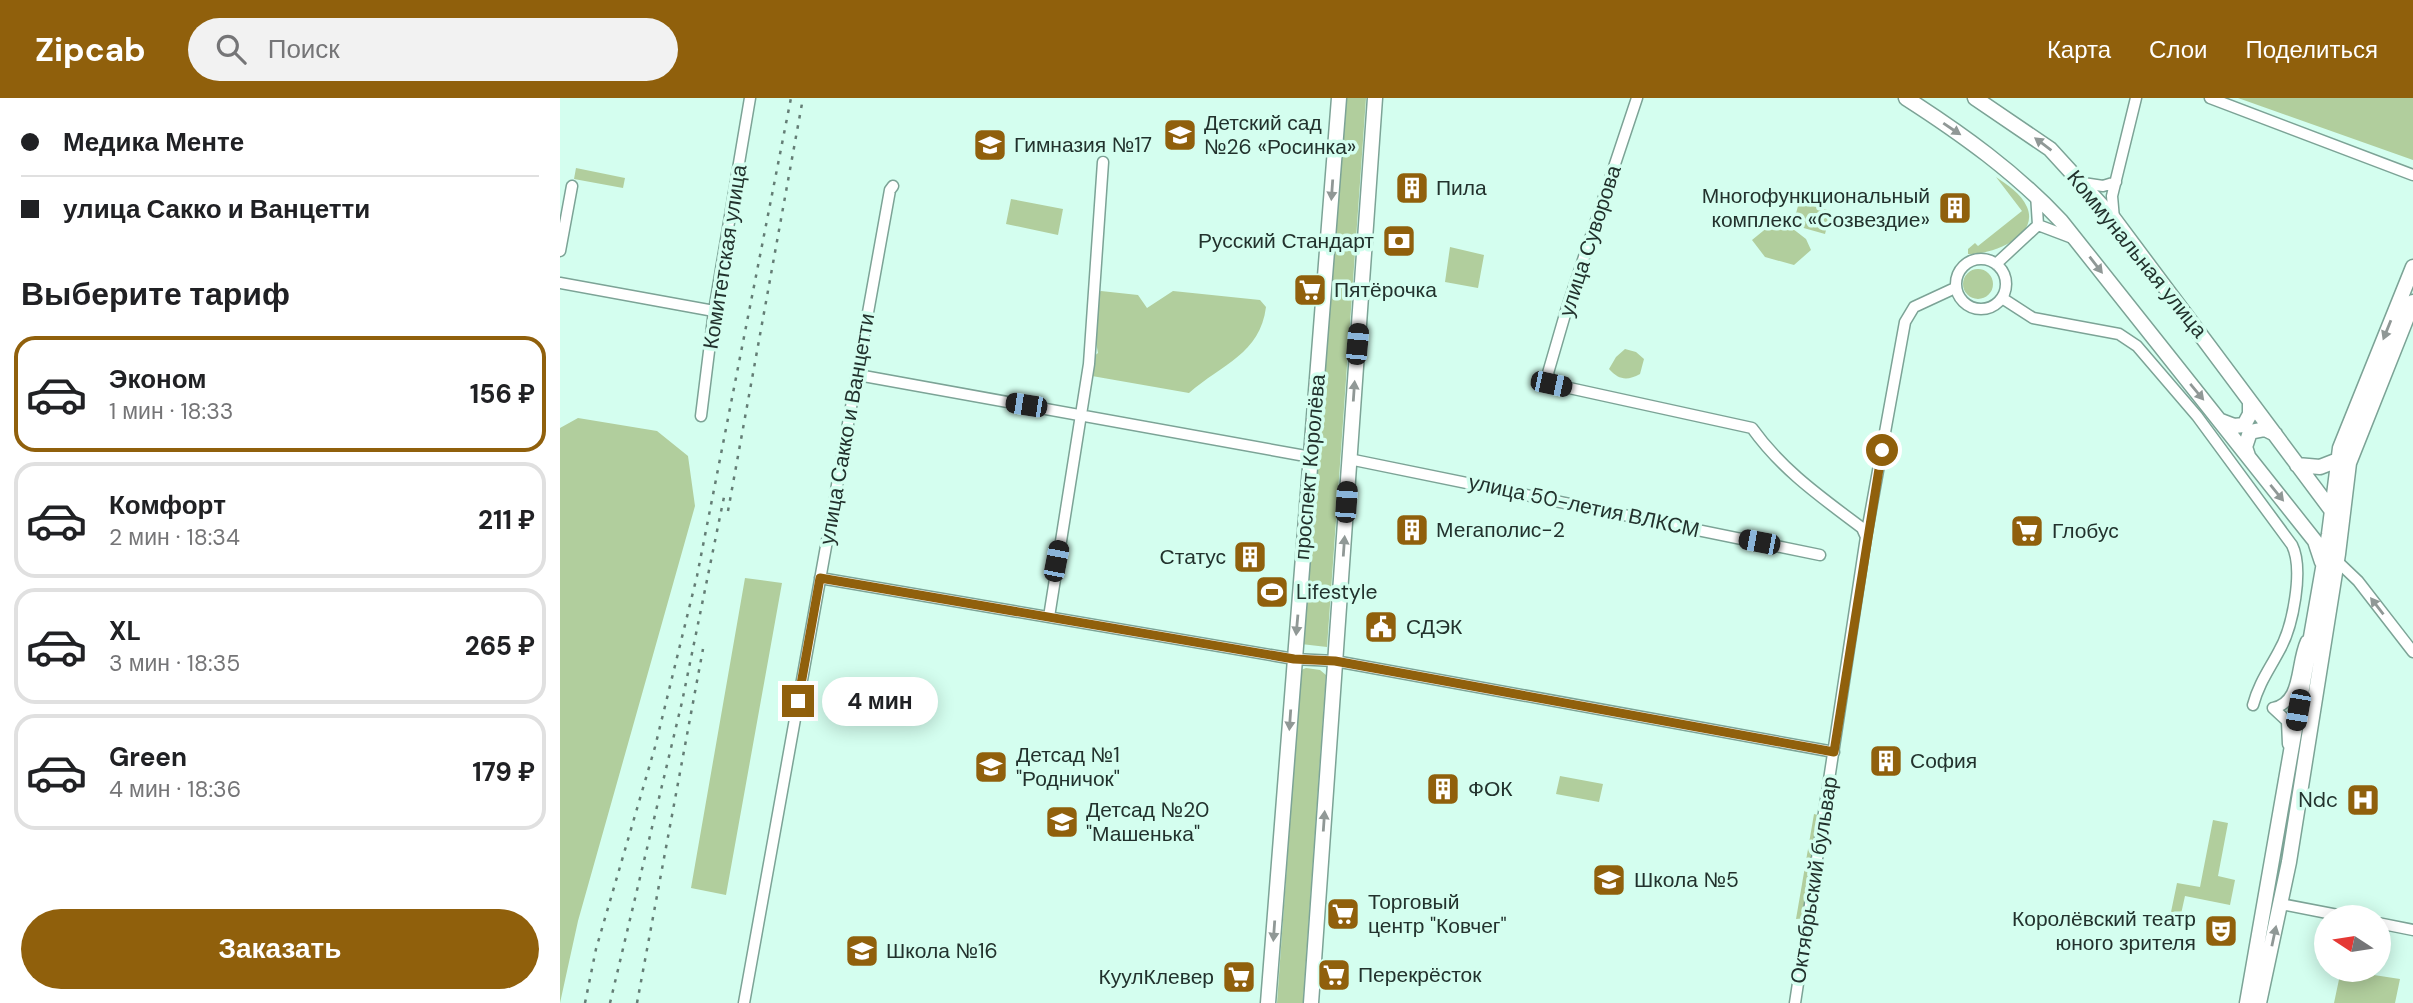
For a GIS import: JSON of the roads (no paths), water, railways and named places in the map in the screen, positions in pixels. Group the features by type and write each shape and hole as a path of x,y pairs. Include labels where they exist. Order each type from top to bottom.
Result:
{"main road":[{"name":"проспект Королёва","path":"1268,1003 1339,98"},
{"name":"проспект Королёва","path":"1311,1003 1375,98"},
{"name":"Коммунальная улица","path":"1906,98 1974,143 2036,194 2076,239 2315,541"},
{"name":"Коммунальная улица","path":"1975,98 2050,149 2083,183 2114,219 2337,516"},
{"path":"2259,1003 2274,903 2337,561 2339,460 2350,421 2413,267"},
{"path":"2247,1003 2274,903 2290,762 2329,534 2337,516 2353,450 2413,302"},
{"path":"2220,420 2234,426 2244,425 2250,414 2250,401"},
{"path":"2248,457 2245,447 2250,432 2264,429 2276,435"},
{"path":"2297,465 2320,467 2339,460"},
{"path":"2323,567 2315,541 2329,534"}],"street":[{"name":"Комитетская улица","path":"701,416 714,311 750,98"},
{"name":"улица Суворова","path":"1637,98 1560,332 1548,373 1551,384 1752,428 1771,454 1792,475 1862,528 1866,537"},
{"path":"2114,219 2112,207 2116,181 2136,98"},
{"path":"2210,98 2413,175"},
{"path":"1049,617 1089,364 1103,162"},
{"path":"2083,183 2103,186 2116,181"},
{"path":"560,251 572,186"},
{"name":"улица Сакко и Ванцетти","path":"744,1003 890,190 893,186"},
{"name":"Коммунальная улица","path":"2036,194 2038,225 2076,239"},
{"path":"1996,264 2038,225"},
{"path":"1986,260 1996,264 2002,270 2006,283 2002,298 1987,309 1966,305 1955,288 1960,270 1967,263 1986,260"},
{"path":"560,283 714,311"},
{"name":"Октябрьский бульвар","path":"1795,1003 1866,537 1905,322 1914,307 1955,288"},
{"path":"2002,298 2033,318 2119,334 2137,346 2197,416 2292,545 2299,569 2287,632 2261,680 2253,705"},
{"path":"858,375 1311,457"},
{"name":"улица 50-летия ВЛКСМ","path":"1349,459 1820,555"},
{"path":"2337,561 2358,582 2413,652"},
{"path":"820,578 1294,659 1335,661 1834,752"},
{"path":"2290,762 2287,721 2273,708 2286,705 2292,696 2299,658 2312,632"},
{"path":"2274,903 2314,911"},
{"path":"2391,926 2413,930"}],"railway":[{"path":"585,1003 596,949 655,747 697,576 791,98"},
{"path":"728,511 803,98"},
{"path":"610,1003 682,702 724,497"},
{"path":"637,1003 703,649"}],"place":[{"name":"Детский сад №26 «Росинка»","path":"1180,135"},
{"name":"Гимназия №17","path":"990,145"},
{"name":"Пила","path":"1412,188"},
{"name":"Многофункциональный комплекс «Созвездие»","path":"1955,208"},
{"name":"Русский Стандарт","path":"1399,241"},
{"name":"Пятёрочка","path":"1310,290"},
{"name":"Мегаполис-2","path":"1412,530"},
{"name":"Глобус","path":"2027,531"},
{"name":"Статус","path":"1250,557"},
{"name":"Lifestyle","path":"1272,592"},
{"name":"СДЭК","path":"1381,627"},
{"name":"София","path":"1886,761"},
{"name":"Детсад №1 \"Родничок\"","path":"991,767"},
{"name":"ФОК","path":"1443,789"},
{"name":"Ndc","path":"2363,800"},
{"name":"Детсад №20 \"Машенька\"","path":"1062,822"},
{"name":"Школа №5","path":"1609,880"},
{"name":"Торговый центр \"Ковчег\"","path":"1343,914"},
{"name":"Королёвский театр юного зрителя","path":"2221,931"},
{"name":"Школа №16","path":"862,951"},
{"name":"Перекрёсток","path":"1334,975"},
{"name":"КуулКлевер","path":"1239,977"}]}
